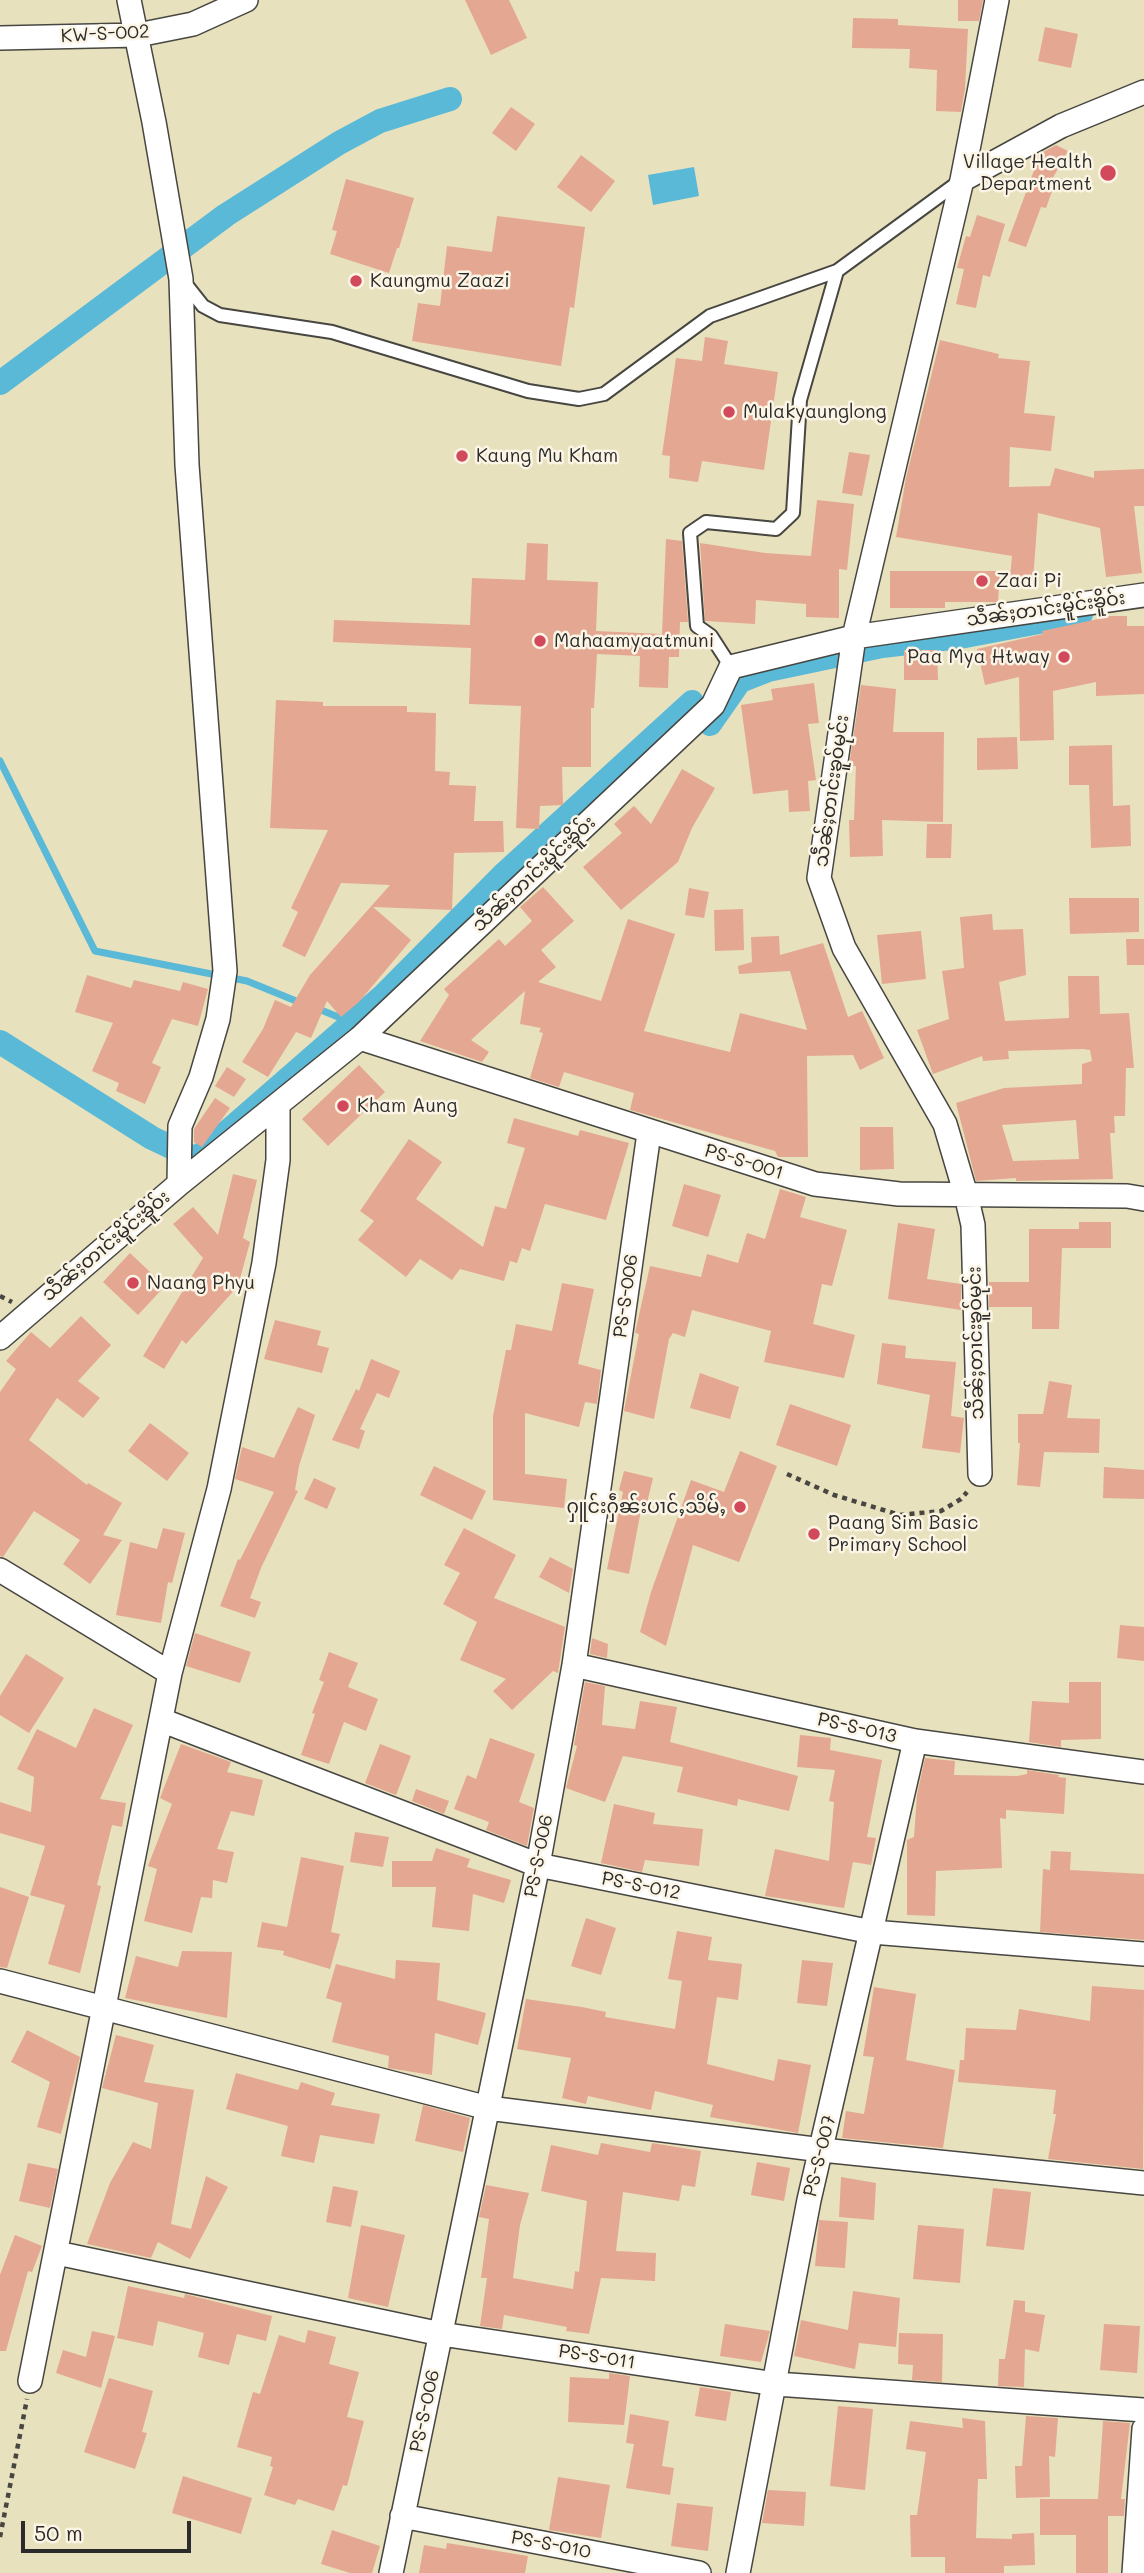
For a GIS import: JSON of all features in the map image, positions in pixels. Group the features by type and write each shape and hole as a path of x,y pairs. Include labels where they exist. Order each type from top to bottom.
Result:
{"street":[{"path":"129,0 138,35 181,279 187,465 225,977 208,1054 180,1126 179,1173"},
{"name":"KW-S-002","path":"0,37 138,35 193,24 246,0"},
{"name":"သဵၼ်ႈတၢင်းၶူဝ်မုင်း","path":"980,1474 973,1224 966,1195 945,1124 844,948 819,878 854,641 961,180 997,0"},
{"path":"961,180 1061,126 1144,92"},
{"name":"သဵၼ်ႈတၢင်းမိူင်းၶိူဝ်း","path":"0,1338 179,1173 278,1105 360,1038 709,708 731,667 854,641 1144,595"},
{"name":"PS-S-001","path":"360,1038 649,1133 815,1184 899,1194 1127,1196 1144,1199"},
{"path":"30,2381 106,2009 170,1673 219,1489 264,1263 278,1160 278,1105"},
{"name":"PS-S-006","path":"391,2573 538,1865 574,1665 649,1133"},
{"path":"0,1570 170,1673"},
{"name":"PS-S-013","path":"574,1665 915,1741 1144,1772"},
{"name":"PS-S-012","path":"161,1720 538,1865 872,1932 1144,1954"},
{"name":"PS-S-007","path":"738,2573 809,2200 915,1741"},
{"path":"0,1981 488,2108 822,2150 1144,2183"},
{"name":"PS-S-011","path":"57,2253 441,2334 776,2384 1144,2410"},
{"path":"1134,2573 1144,2429"},
{"name":"PS-S-010","path":"402,2516 699,2573"}],"lane":[{"path":"181,279 202,306 219,315 332,332 528,391 579,399 604,394 710,316 837,271 961,180"},
{"path":"731,667 711,636 697,626 690,533 706,522 776,529 793,513 800,400 837,271"}],"path":[{"path":"787,1474 834,1495 900,1515 941,1511 961,1499 980,1474"},
{"path":"0,2537 30,2381"}],"water":[{"path":"694,167 699,196 653,205 648,175"}],"building":[{"path":"465,0 509,0 527,38 491,55"},
{"path":"958,0 983,0 979,21 958,21"},
{"path":"853,18 898,19 898,25 968,29 961,112 936,111 937,70 909,68 910,49 852,48"},
{"path":"1045,27 1078,34 1071,68 1038,61"},
{"path":"511,107 535,124 516,151 492,133"},
{"path":"1056,145 1068,151 1051,181 1055,183 1046,208 1041,207 1026,247 1008,241 1036,165 1032,162 1036,156"},
{"path":"581,155 615,181 591,212 557,187"},
{"path":"346,179 414,198 389,273 330,254 337,231 332,230"},
{"path":"977,215 1005,224 990,277 983,275 976,308 956,304 964,269 957,268 966,236 970,237"},
{"path":"497,216 585,227 574,308 570,307 561,366 412,341 418,303 440,306 447,246 492,252"},
{"path":"705,337 728,341 724,364 778,372 764,470 702,461 698,482 669,478 670,456 662,455 676,358 702,361"},
{"path":"940,340 999,354 998,358 1030,361 1024,413 1055,416 1051,451 1010,447 1009,487 1050,486 1055,468 1094,478 1094,471 1144,469 1144,506 1134,506 1142,573 1106,577 1100,528 1038,513 1033,580 1010,578 1012,556 896,537 906,478"},
{"path":"849,452 870,455 862,496 842,493"},
{"path":"817,500 854,504 847,570 839,569 839,618 806,617 806,604 756,600 755,624 705,621 700,543 765,553 811,556"},
{"path":"666,539 682,541 688,622 680,622 679,657 669,657 668,688 639,687 640,656 597,654 594,708 591,708 591,767 562,767 563,805 540,806 539,829 516,828 521,706 469,704 471,648 333,642 334,620 470,625 472,578 525,580 527,543 548,544 547,580 598,582 596,631 662,634"},
{"path":"890,571 1000,571 998,602 945,602 945,608 890,608"},
{"path":"1098,616 1127,616 1127,626 1144,626 1144,694 1096,696 1096,682 1053,691 1054,740 1020,741 1019,677 985,685 977,649 1098,619"},
{"path":"904,650 937,650 938,680 904,680"},
{"path":"814,683 819,723 808,724 816,780 808,781 810,811 789,812 788,790 753,794 741,705 773,700 771,689"},
{"path":"861,685 896,689 893,732 944,732 943,822 882,820 883,856 850,857 849,820 854,820 856,766 849,766"},
{"path":"276,700 323,702 323,706 407,706 407,712 436,713 435,771 450,772 449,785 476,786 474,821 503,821 504,852 454,853 452,910 373,907 411,940 359,1002 341,1017 327,1001 311,1038 296,1032 268,1077 242,1062 263,1029 275,1000 291,1007 310,975 390,885 341,883 305,957 282,946 298,912 291,908 328,830 270,828"},
{"path":"1017,737 1018,769 977,770 977,738"},
{"path":"1112,745 1113,806 1130,805 1131,846 1091,848 1089,785 1069,785 1069,746"},
{"path":"682,769 715,788 692,828 678,862 621,910 583,867 622,833 614,824 634,806 651,824"},
{"path":"927,824 952,824 951,858 926,858"},
{"path":"543,887 574,921 541,950 556,967 538,982 601,1001 628,919 675,934 644,1031 730,1052 740,1013 807,1030 790,971 739,974 738,966 752,962 751,937 779,936 780,955 823,943 848,1017 862,1011 884,1058 860,1070 853,1055 807,1056 808,1157 778,1157 775,1151 630,1110 634,1093 564,1072 559,1087 530,1078 543,1033 539,1032 541,1028 520,1024 525,991 471,1040 489,1052 482,1062 420,1041 449,995 444,989 499,939 505,946 532,921 520,907"},
{"path":"689,888 709,892 704,918 685,915"},
{"path":"1069,898 1139,898 1139,932 1070,934"},
{"path":"743,909 744,950 715,951 714,910"},
{"path":"992,914 993,930 1023,929 1026,975 999,982 1005,1021 1069,1018 1068,976 1099,976 1100,1014 1129,1013 1134,1068 1126,1068 1125,1116 1114,1116 1115,1133 1110,1133 1113,1179 1016,1181 1016,1178 976,1181 956,1103 1004,1088 1082,1084 1082,1064 1092,1061 1090,1050 1083,1049 1008,1051 1009,1059 983,1061 982,1056 933,1074 917,1030 949,1019 942,971 964,968 960,917","holes":["1076,1120 1079,1159 1013,1161 1002,1125"]},
{"path":"921,931 926,979 882,984 877,935"},
{"path":"1126,939 1144,939 1144,965 1127,965"},
{"path":"87,975 131,988 134,980 180,991 183,982 208,989 198,1026 172,1019 152,1063 161,1067 145,1104 116,1091 119,1083 92,1071 113,1023 75,1012"},
{"name":"Kham Aung","path":"359,1065 385,1092 328,1146 302,1119"},
{"path":"227,1067 246,1079 234,1097 215,1086"},
{"path":"215,1098 230,1108 202,1147 194,1142 194,1129"},
{"path":"514,1118 578,1136 580,1130 629,1143 606,1220 545,1204 530,1251 522,1248 517,1263 510,1261 504,1281 460,1269 452,1280 420,1259 406,1277 358,1240 374,1221 360,1211 409,1139 442,1162 416,1199 483,1247 495,1206 506,1209 525,1148 507,1143"},
{"path":"860,1127 893,1127 894,1169 860,1170"},
{"path":"233,1174 257,1180 243,1238 250,1242 238,1286 186,1344 182,1340 164,1369 143,1356 203,1258 173,1224 193,1207 218,1235"},
{"path":"684,1184 721,1195 708,1237 672,1226"},
{"path":"780,1189 806,1197 800,1217 847,1230 832,1286 822,1284 813,1324 855,1335 844,1378 764,1362 771,1331 692,1310 685,1337 673,1333 669,1339 654,1419 624,1411 639,1334 635,1333 650,1266 701,1277 707,1254 738,1263 747,1233 765,1239"},
{"path":"1079,1222 1111,1222 1111,1248 1062,1248 1059,1329 1032,1329 1032,1307 989,1307 989,1282 1029,1282 1029,1229 1079,1229"},
{"path":"898,1223 935,1229 927,1279 961,1284 961,1310 888,1299"},
{"name":"Naang Phyu","path":"130,1253 165,1286 138,1315 103,1282"},
{"path":"562,1283 594,1289 578,1364 601,1370 597,1404 585,1402 579,1427 525,1413 525,1474 567,1479 564,1508 493,1500 493,1416 506,1350 511,1350 516,1324 552,1331"},
{"path":"81,1316 111,1345 78,1381 100,1398 83,1418 57,1398 29,1440 87,1485 88,1483 122,1503 103,1535 122,1540 90,1584 63,1564 80,1540 34,1511 3,1557 0,1556 0,1392 16,1369 6,1361 31,1332 50,1348"},
{"path":"275,1320 321,1331 317,1345 329,1348 322,1373 264,1359"},
{"path":"882,1343 906,1346 905,1358 956,1362 951,1416 964,1418 960,1453 922,1448 930,1395 877,1384"},
{"path":"371,1359 400,1371 389,1398 377,1393 360,1429 365,1431 359,1449 332,1440 356,1389 359,1391"},
{"path":"700,1373 739,1387 730,1419 690,1408"},
{"path":"1049,1381 1072,1385 1067,1418 1100,1419 1099,1453 1044,1452 1040,1487 1017,1485 1020,1443 1018,1414 1043,1414"},
{"path":"790,1404 851,1425 837,1466 776,1445"},
{"path":"298,1407 315,1415 299,1466 295,1490 298,1491 261,1568 250,1598 261,1602 255,1618 220,1606 238,1559 240,1560 274,1492 235,1479 242,1447 274,1458"},
{"path":"150,1423 189,1453 167,1481 128,1451"},
{"path":"740,1451 777,1466 739,1562 693,1545 666,1646 640,1632 651,1592 691,1480 724,1492"},
{"path":"434,1466 486,1491 472,1520 420,1495"},
{"path":"1104,1467 1144,1470 1144,1499 1103,1498"},
{"path":"624,1471 653,1478 645,1511 641,1510 629,1574 607,1569 623,1492 619,1490"},
{"path":"314,1478 336,1488 327,1509 304,1499"},
{"path":"163,1528 185,1533 172,1583 168,1582 161,1623 116,1615 130,1542 157,1549"},
{"path":"464,1528 516,1555 494,1598 565,1627 558,1673 553,1671 512,1710 493,1691 506,1679 460,1660 477,1622 443,1604 460,1573 444,1565"},
{"path":"550,1557 573,1569 569,1593 539,1577"},
{"path":"1120,1625 1144,1627 1144,1661 1117,1658"},
{"path":"195,1633 251,1652 240,1683 186,1666"},
{"path":"592,1638 608,1644 607,1658 590,1654"},
{"path":"329,1652 358,1663 348,1687 378,1699 366,1731 344,1722 329,1764 301,1755 315,1714 312,1713 324,1682 319,1680"},
{"path":"26,1654 64,1678 29,1733 0,1715 0,1696"},
{"path":"585,1682 605,1686 602,1725 635,1729 640,1701 677,1707 670,1742 798,1776 789,1811 738,1799 737,1806 677,1792 683,1767 623,1756 605,1802 566,1788 577,1746 574,1745"},
{"path":"1069,1682 1101,1682 1101,1739 1061,1740 1061,1747 1029,1742 1032,1701 1069,1703"},
{"path":"94,1708 133,1725 100,1799 126,1803 122,1827 112,1825 97,1885 101,1886 80,1973 48,1964 65,1905 30,1895 45,1846 0,1833 0,1802 31,1812 34,1777 17,1769 37,1729 76,1748"},
{"path":"800,1735 831,1738 830,1750 882,1760 867,1837 876,1838 871,1865 853,1862 844,1908 765,1896 775,1849 829,1861 834,1802 829,1801 835,1770 797,1767"},
{"path":"490,1738 535,1754 519,1802 534,1808 527,1846 486,1830 489,1822 454,1809 467,1775 476,1779"},
{"path":"181,1744 231,1762 227,1772 263,1780 254,1816 231,1811 217,1849 234,1852 227,1883 213,1880 212,1898 201,1897 192,1933 144,1921 157,1869 148,1866 172,1804 160,1798"},
{"path":"380,1744 411,1756 396,1795 365,1783"},
{"path":"925,1758 955,1761 954,1775 1017,1776 1027,1774 1027,1770 1066,1778 1064,1814 1006,1810 1006,1819 1000,1818 1002,1868 936,1871 935,1916 907,1915 907,1840 914,1837 917,1795"},
{"path":"416,1789 449,1801 444,1814 412,1801"},
{"path":"614,1804 655,1813 653,1824 703,1829 699,1866 645,1860 642,1872 601,1863"},
{"path":"355,1832 389,1837 383,1867 350,1862"},
{"path":"436,1848 470,1859 467,1867 511,1880 504,1903 473,1894 469,1931 432,1927 436,1887 392,1887 392,1861 432,1861"},
{"path":"1051,1851 1071,1852 1070,1870 1144,1874 1144,1940 1040,1932 1043,1869 1050,1870"},
{"path":"301,1857 344,1866 331,1932 340,1934 330,1969 283,1955 284,1951 257,1947 262,1922 287,1927"},
{"path":"0,1887 29,1897 7,1968 0,1967"},
{"path":"586,1918 616,1928 601,1975 571,1966"},
{"path":"677,1931 712,1937 708,1960 742,1964 738,2000 717,1997 707,2064 774,2081 778,2059 811,2065 798,2133 710,2117 713,2105 655,2091 651,2110 588,2096 586,2104 562,2098 571,2058 517,2049 526,1999 582,2007 606,2012 605,2017 675,2029 682,1981 668,1979"},
{"path":"182,1951 232,1952 227,2018 125,1998 136,1956 178,1967"},
{"path":"396,1960 440,1963 437,2000 486,2013 478,2045 435,2033 432,2075 388,2068 389,2056 332,2042 342,2003 326,1998 336,1964 395,1979"},
{"path":"802,1960 833,1963 827,2006 797,2003"},
{"path":"1092,1986 1144,1990 1143,2169 1048,2159 1056,2114 1053,2114 1056,2090 958,2082 960,2060 964,2060 966,2028 1016,2030 1019,2009 1090,2021"},
{"path":"874,1987 916,1994 906,2060 955,2070 943,2148 842,2138 846,2111 864,2114 874,2057 863,2056"},
{"path":"27,2030 80,2057 61,2134 37,2127 50,2082 11,2062"},
{"path":"116,2035 154,2045 144,2082 194,2090 171,2224 191,2229 206,2176 228,2187 190,2259 158,2242 151,2258 87,2244 110,2183 133,2142 151,2149 158,2103 102,2088"},
{"path":"236,2073 298,2090 301,2082 335,2093 331,2105 380,2114 374,2144 320,2135 314,2163 281,2156 288,2126 226,2109"},
{"path":"423,2105 470,2118 463,2152 415,2141"},
{"path":"601,2143 650,2152 652,2143 701,2151 695,2187 682,2185 679,2201 623,2192 616,2251 656,2253 655,2281 601,2278 589,2334 504,2315 502,2329 480,2326 487,2278 481,2278 489,2219 479,2217 486,2185 529,2193 520,2225 513,2278 573,2289 575,2271 579,2272 587,2201 541,2191 551,2145 598,2155"},
{"path":"757,2162 790,2168 784,2201 751,2195"},
{"path":"28,2163 58,2169 50,2208 19,2201"},
{"path":"841,2177 876,2183 874,2220 839,2217"},
{"path":"333,2186 358,2191 351,2227 326,2222"},
{"path":"993,2188 1031,2192 1024,2250 986,2246"},
{"path":"819,2220 848,2222 845,2268 815,2266"},
{"path":"361,2225 405,2235 388,2307 348,2298"},
{"path":"918,2225 964,2229 960,2283 913,2279"},
{"path":"15,2235 42,2246 32,2272 28,2271 6,2351 0,2351 0,2275"},
{"path":"128,2286 184,2298 185,2294 272,2316 266,2341 237,2334 229,2365 198,2357 204,2333 158,2321 153,2346 117,2338"},
{"path":"853,2291 900,2298 896,2347 859,2343 855,2369 794,2356 801,2320 848,2330"},
{"path":"1014,2300 1025,2301 1025,2312 1045,2315 1039,2352 1025,2349 1024,2387 998,2386 999,2359 1005,2359"},
{"path":"725,2324 770,2331 761,2362 720,2356"},
{"path":"1104,2324 1140,2326 1137,2373 1100,2370"},
{"path":"308,2330 336,2337 329,2364 359,2372 347,2417 364,2421 347,2486 343,2485 334,2511 298,2499 295,2505 264,2495 273,2467 270,2466 272,2457 237,2447 253,2392 260,2394 279,2335 305,2343"},
{"path":"92,2331 115,2336 101,2388 56,2373 63,2350 86,2357"},
{"path":"899,2333 943,2334 942,2382 912,2380 913,2365 898,2364"},
{"path":"609,2373 630,2376 624,2425 568,2422 570,2377 609,2379"},
{"path":"109,2378 153,2391 142,2432 147,2433 135,2469 84,2452"},
{"path":"700,2387 731,2392 726,2421 695,2416"},
{"path":"838,2406 873,2409 865,2490 830,2486"},
{"path":"630,2414 669,2421 662,2466 674,2468 670,2495 626,2488 634,2444 626,2443"},
{"path":"1026,2416 1058,2418 1055,2457 1049,2456 1050,2497 1016,2498 1015,2466 1022,2466"},
{"path":"962,2418 985,2421 987,2479 978,2479 976,2538 1012,2539 1012,2534 1034,2533 1035,2565 1004,2566 1004,2573 945,2573 945,2557 911,2557 910,2515 917,2515 926,2452 906,2449 910,2421 963,2428"},
{"path":"1103,2421 1130,2423 1121,2499 1125,2499 1124,2516 1108,2516 1108,2573 1076,2573 1076,2535 1040,2535 1040,2499 1098,2499"},
{"path":"183,2476 252,2498 241,2534 172,2513"},
{"path":"558,2477 610,2485 601,2538 549,2530"},
{"path":"768,2490 806,2492 804,2526 762,2523"},
{"path":"677,2503 713,2507 708,2551 671,2546"},
{"path":"332,2530 380,2546 372,2573 350,2573 321,2564"},
{"path":"447,2543 528,2556 525,2573 419,2573 424,2545 446,2549"}],"waterway":[{"path":"0,383 226,215 339,143 380,121 450,99"},
{"path":"0,1042 152,1138 196,1159 384,995 505,873 692,702 710,724 740,681 768,670 882,646 960,637 1081,614"},
{"path":"0,761 95,951 247,981 301,1003"},
{"path":"316,1008 353,1023"}],"place":[{"name":"Village Health Department","path":"1108,173"},
{"name":"Kaungmu Zaazi","path":"356,281"},
{"name":"Mulakyaunglong","path":"729,412"},
{"name":"Kaung Mu Kham","path":"462,456"},
{"name":"Zaai Pi","path":"982,581"},
{"name":"Mahaamyaatmuni","path":"540,641"},
{"name":"Paa Mya Htway","path":"1064,657"},
{"name":"Kham Aung","path":"343,1106"},
{"name":"Naang Phyu","path":"133,1283"},
{"name":"ႁူင်းႁဵꧣ်းပၢင်ႇသိမ်ႇ","path":"740,1507"},
{"name":"Paang Sim Basic Primary School","path":"814,1534"}]}
